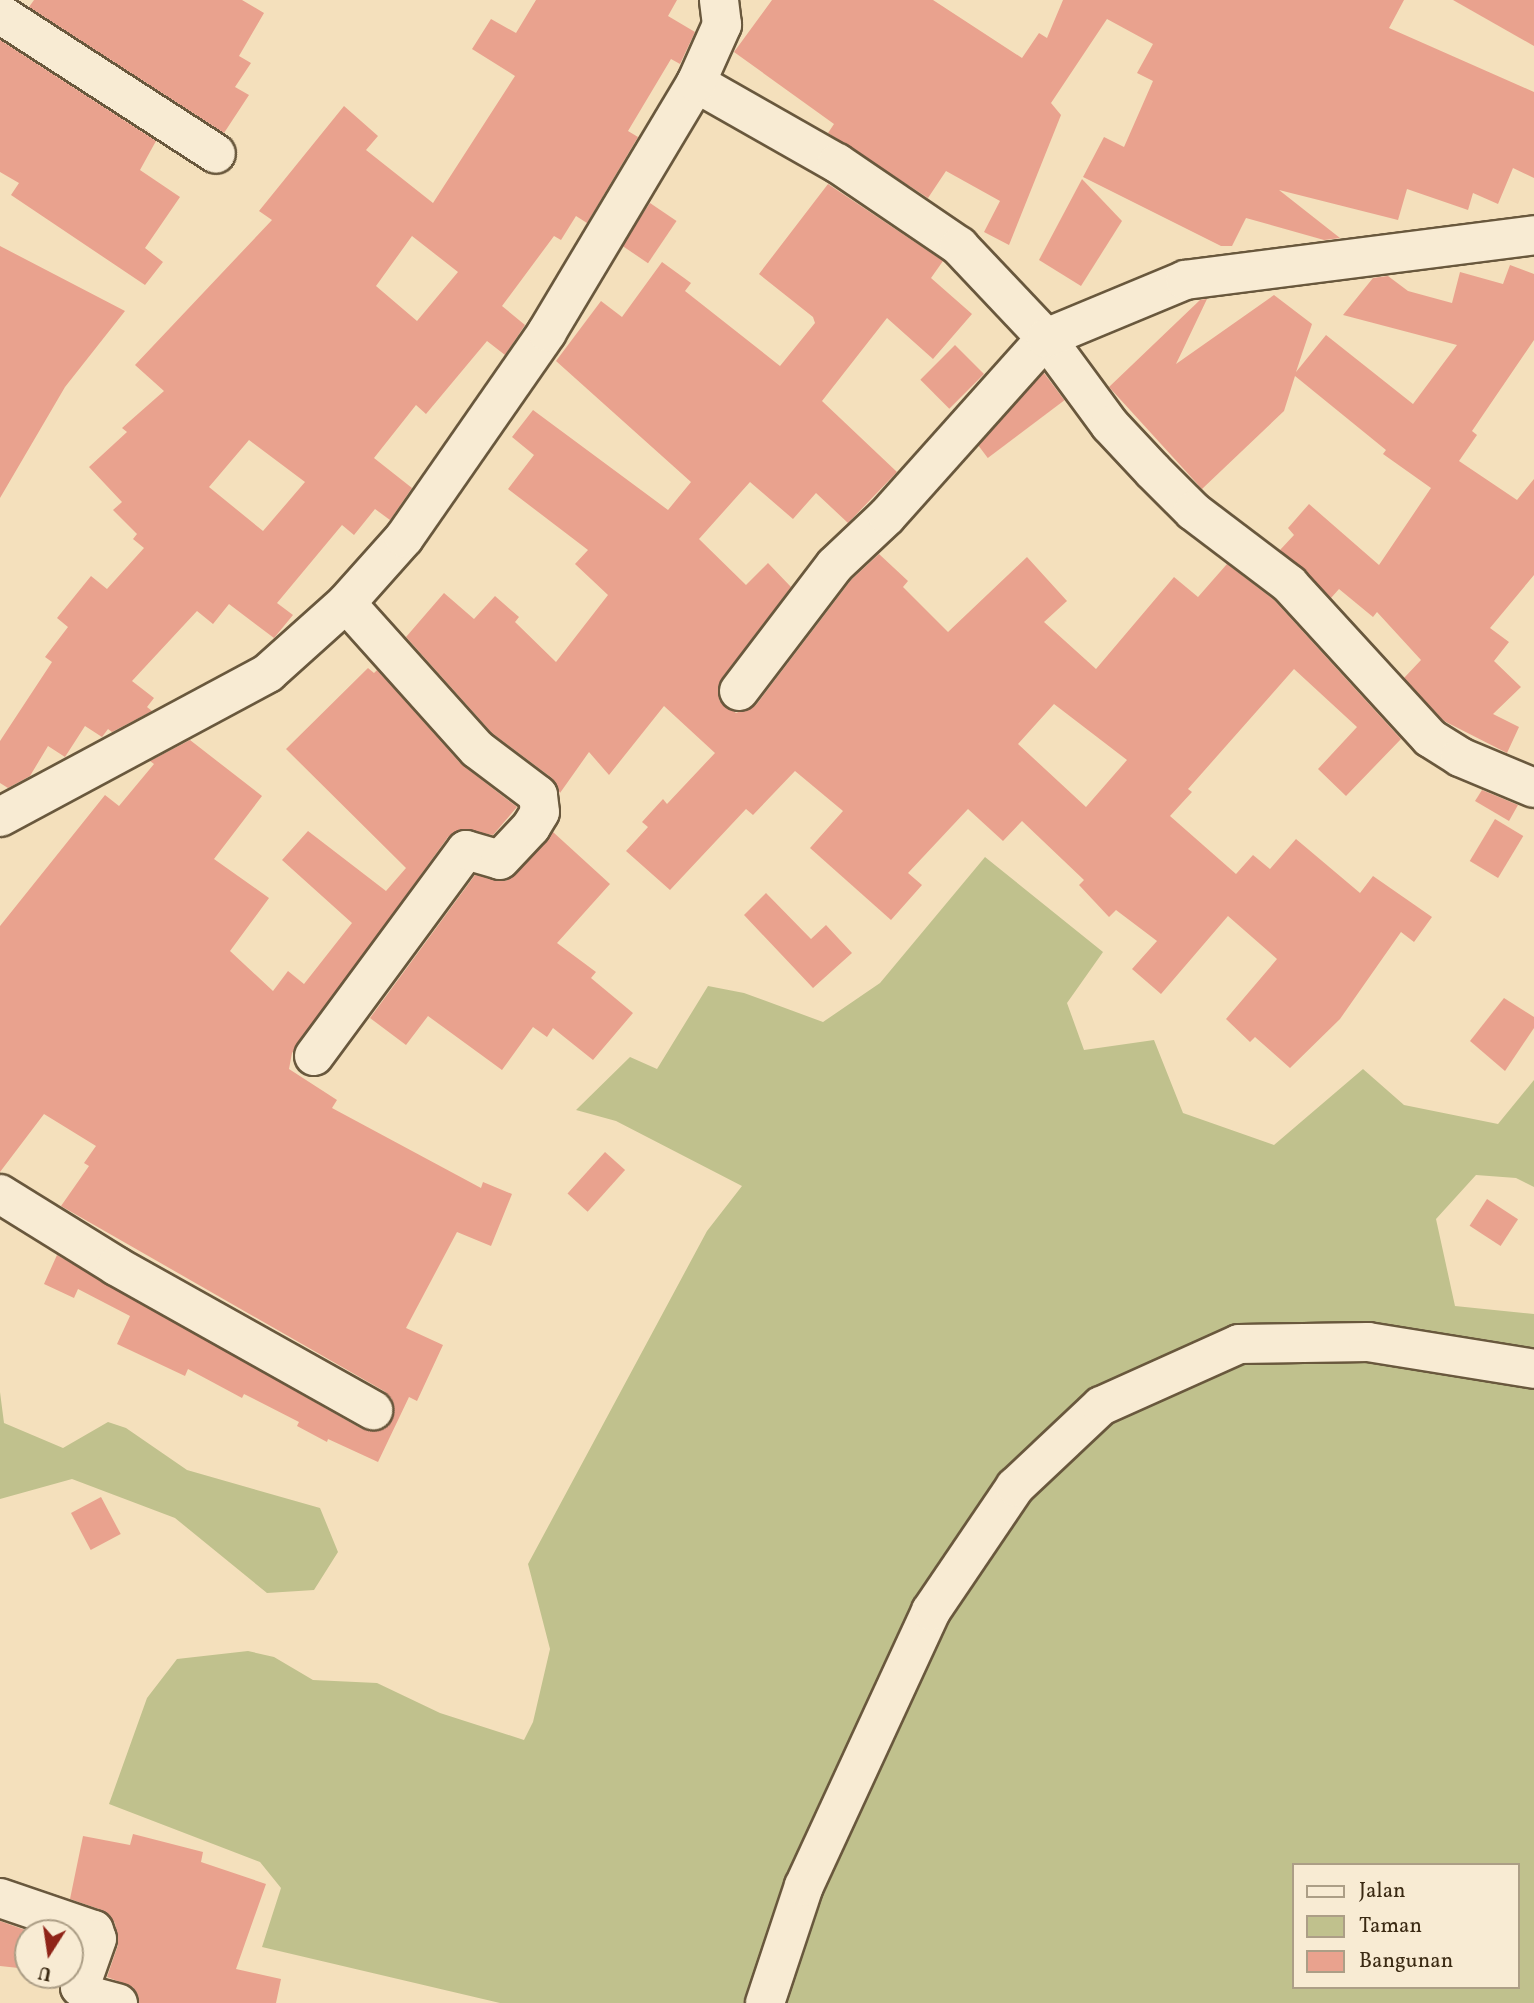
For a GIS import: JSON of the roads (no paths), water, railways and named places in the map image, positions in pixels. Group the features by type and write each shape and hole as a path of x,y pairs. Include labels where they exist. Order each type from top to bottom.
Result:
{"street":[{"path":"0,817 268,673 346,603 404,538 518,376 696,83 730,8"},
{"path":"0,14 216,154"},
{"path":"696,83 837,163 959,246 1046,338 1110,425 1153,471 1193,511 1289,584 1430,738 1460,757 1534,788"},
{"path":"739,691 835,565 887,516 1046,338 1185,280 1534,235"},
{"path":"314,1056 466,850 500,860 531,827 540,812 538,795 477,749 346,603"},
{"path":"0,1194 116,1266 373,1410"},
{"path":"765,2003 804,1886 931,1611 1015,1487 1101,1406 1239,1344 1368,1342 1534,1369"},
{"path":"0,1898 94,1930 97,1939 80,1987 91,1996 117,2003"}]}
